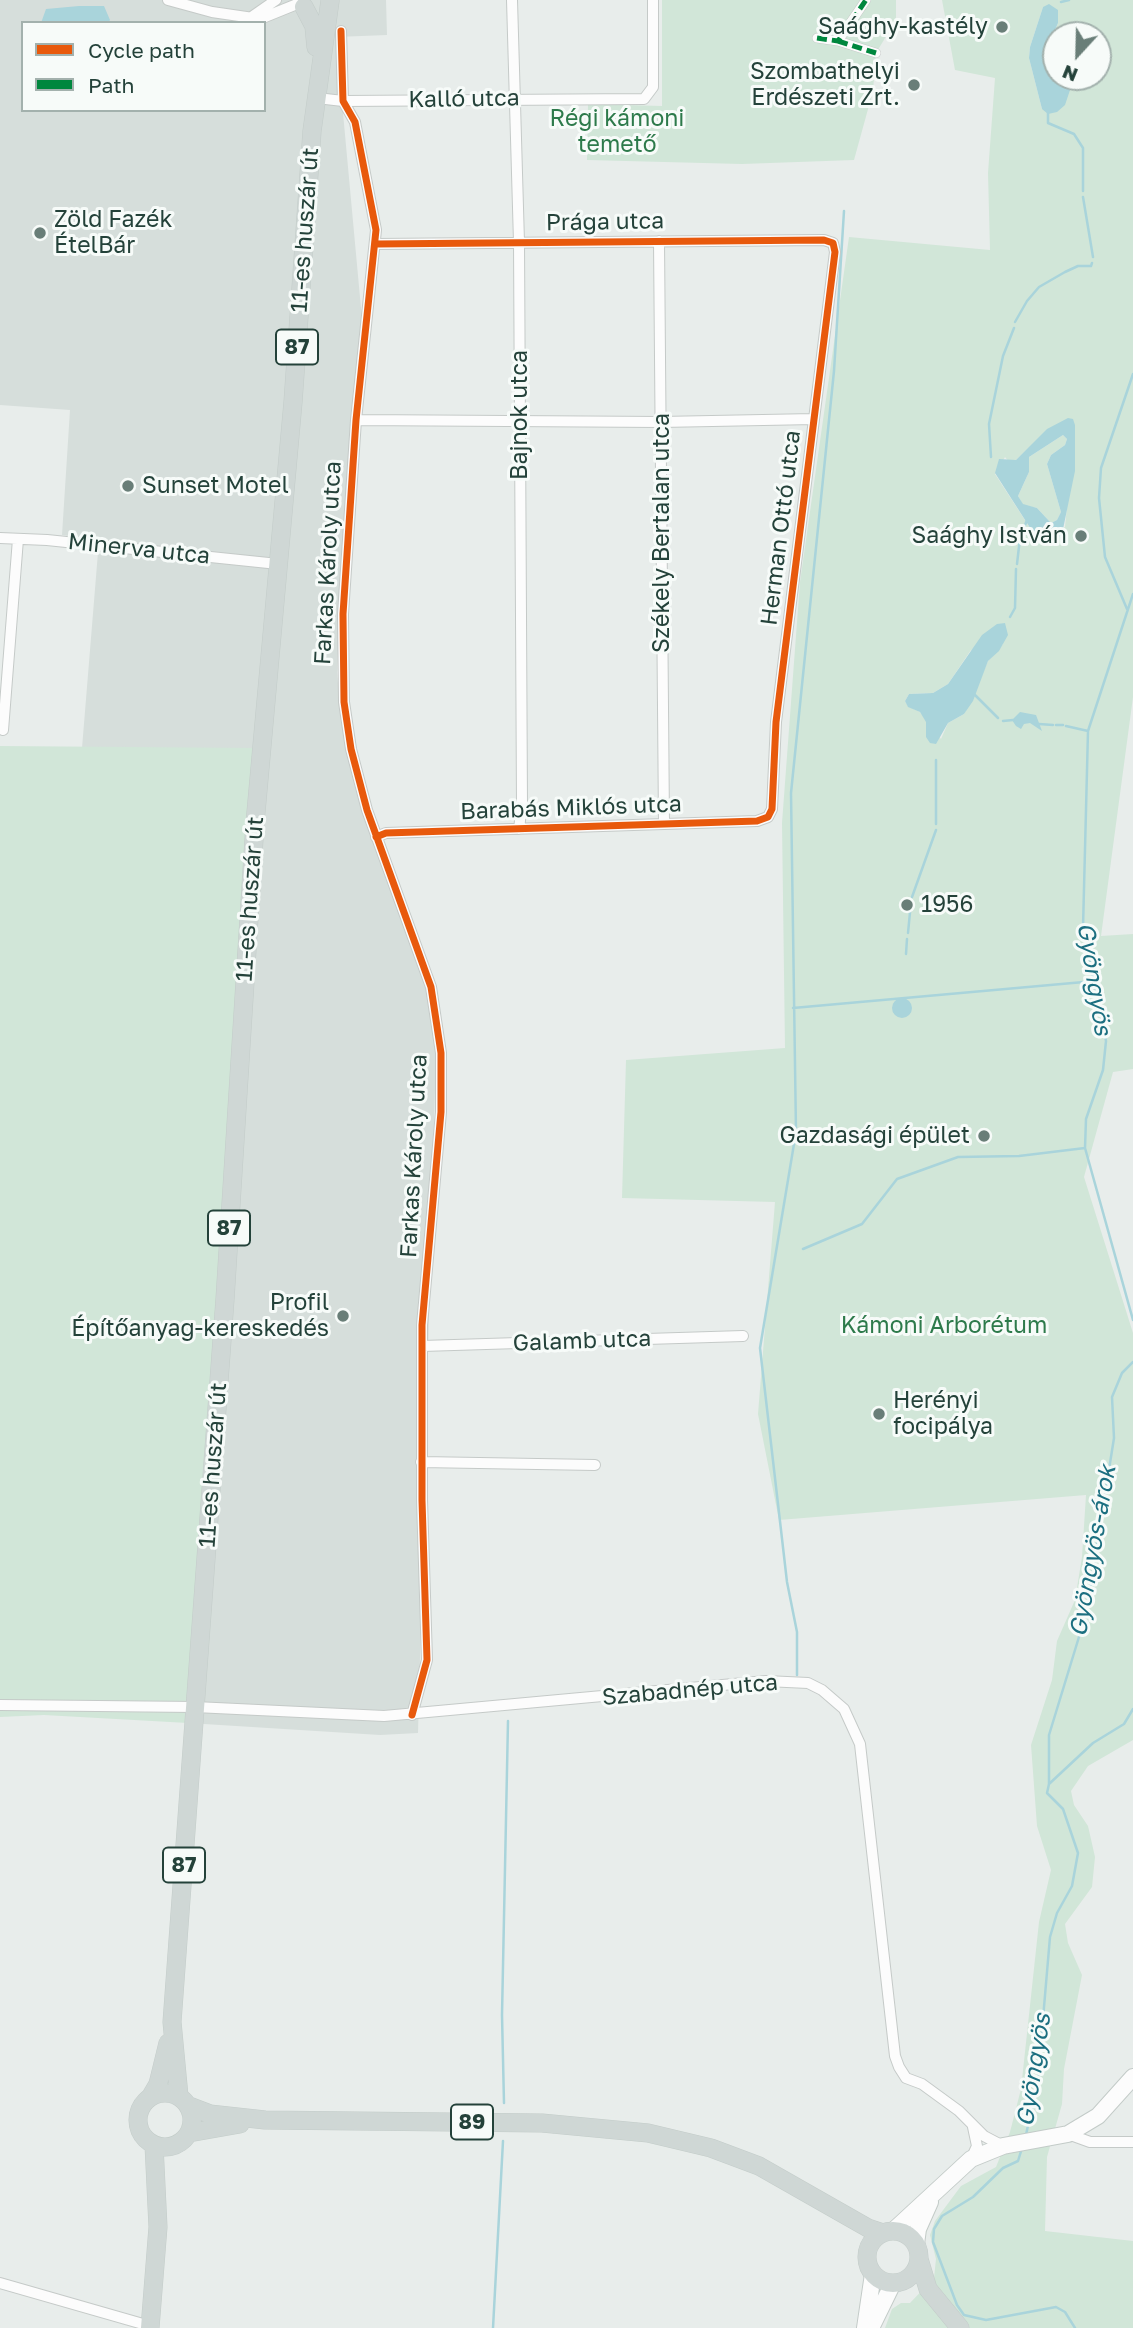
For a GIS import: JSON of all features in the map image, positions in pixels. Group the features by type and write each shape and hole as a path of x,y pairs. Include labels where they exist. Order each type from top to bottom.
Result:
{"main road":[{"name":"87","path":"298,4 317,7 330,0"},
{"name":"87","path":"318,96 330,0"},
{"name":"87","path":"298,4 315,33 318,96"},
{"name":"11-es huszár út","path":"195,1707 255,823 318,96"},
{"name":"87","path":"158,2227 154,2145 141,2133 137,2119 141,2105 158,2084 172,2022 195,1707"},
{"name":"87","path":"172,2022 184,2101 192,2124 189,2133"},
{"path":"867,2250 874,2239 888,2232 971,2159 1017,2143 1068,2134 1098,2116 1133,2077"},
{"path":"150,2096 160,2092 184,2101"},
{"name":"89","path":"184,2101 210,2113 265,2120 542,2123 620,2129 711,2148 759,2166 868,2228 905,2234 918,2252"},
{"name":"89","path":"189,2133 265,2120"},
{"path":"154,2145 174,2146 189,2133"},
{"name":"87","path":"150,2327 158,2227 174,2146"},
{"path":"871,2328 899,2282 915,2271 924,2213 937,2191"},
{"name":"89","path":"822,2201 867,2250 868,2266 873,2274"},
{"path":"918,2252 928,2289 960,2328"},
{"path":"865,2328 873,2274 899,2282 945,2313"}],"street":[{"path":"168,0 260,19 298,4"},
{"path":"250,18 276,0"},
{"name":"Bajnok utca","path":"512,0 519,242 522,804 519,829"},
{"name":"Kalló utca","path":"318,96 343,101 644,99 651,94 653,0"},
{"path":"838,41 866,0"},
{"name":"Farkas Károly utca","path":"341,31 343,101 355,122 374,214 376,244 356,420 341,673 351,749 376,837 431,986 439,1027 441,1112 422,1346 421,1462 427,1660 412,1715"},
{"path":"817,38 838,41 876,53"},
{"name":"Prága utca","path":"376,244 824,240 833,243"},
{"name":"Székely Bertalan utca","path":"659,241 664,824"},
{"name":"Herman Ottó utca","path":"768,817 772,809 776,722 835,252 833,243"},
{"path":"356,420 661,422 814,419"},
{"name":"Minerva utca","path":"0,538 278,564"},
{"path":"3,730 18,539"},
{"name":"Barabás Miklós utca","path":"376,837 386,833 757,821 768,817"},
{"name":"Galamb utca","path":"422,1346 743,1336"},
{"path":"421,1462 595,1465"},
{"name":"Szabadnép utca","path":"0,1704 195,1707 358,1716 412,1715 779,1680 807,1683 835,1699 852,1720 860,1744 895,2056 906,2078 922,2084 984,2136 1017,2143"},
{"path":"1098,2116 1093,2136 1106,2143"},
{"path":"971,2159 977,2146 972,2124"},
{"path":"1068,2134 1090,2142 1133,2142"},
{"path":"0,2283 150,2327"}],"shaded area":[{"path":"0,0 386,0 387,35 336,37 362,319 339,613 337,673 342,724 427,986 436,1052 418,1733 380,1735 188,1723 257,748 82,748 99,540 62,535 70,410 0,405"}],"green space":[{"name":"Régi kámoni temető","path":"662,0 896,0 896,20 876,53 873,91 854,160 742,164 587,160 588,104 662,106"},
{"name":"Kámoni Arborétum","path":"942,0 1133,0 1133,697 1101,936 1133,934 1133,1069 1113,1072 1084,1177 1133,1333 1133,1740 1088,1766 1071,1791 1074,1805 1088,1826 1095,1857 1092,1887 1065,1924 1068,1943 1082,1975 1064,2069 1062,2104 1047,2157 1045,2231 1133,2241 1133,2328 885,2328 892,2309 901,2303 910,2303 934,2278 936,2259 930,2235 935,2221 961,2186 996,2167 1010,2132 1021,2089 1039,1922 1051,1870 1037,1826 1031,1745 1052,1680 1057,1641 1075,1600 1082,1557 1086,1495 779,1520 758,1414 775,1202 622,1198 626,1060 785,1048 782,823 800,582 849,237 990,250 988,173 995,78 955,70","holes":["1075,425 1065,527 1034,534 995,474 1005,457 1009,462 1016,460 1034,443","1003,644 988,661 964,714 948,723 941,739 920,712 908,706 905,701 909,694 933,693 948,684 971,650"]},
{"path":"1063,435 1067,439 1065,445 1051,455 1047,464 1061,512 1057,520 1051,523 1037,508 1023,505 1018,496 1029,472 1029,457"},
{"path":"0,746 258,748 238,970 188,1723 44,1715 0,1717"}],"water":[{"path":"1049,4 1058,10 1058,21 1042,21 1042,91 1070,91 1065,105 1057,112 1048,114 1042,109 1029,58 1043,7"},
{"path":"104,6 110,20 42,21 46,9"},
{"path":"1068,418 1073,419 1075,425 1075,471 1062,534 1058,539 1034,534 995,473 999,459 1016,460 1047,429","holes":["1063,435 1067,439 1065,445 1051,455 1047,464 1061,512 1057,520 1051,523 1037,508 1023,504 1018,496 1029,472 1029,457"]},
{"path":"1005,623 1008,635 999,651 988,661 973,701 964,714 948,723 936,744 930,743 926,737 926,722 920,712 908,707 905,701 909,694 933,693 948,684 982,635 997,624"},
{"path":"1020,712 1036,715 1042,731 1030,723 1024,724 1021,729 1016,726 1012,720"},
{"path":"898,998 906,998 912,1008 906,1018 898,1018 892,1012 892,1004"}],"waterway":[{"path":"1061,2 1069,0"},
{"path":"1048,113 1048,123 1074,134 1083,148 1083,191"},
{"path":"1083,197 1093,257"},
{"path":"797,1675 797,1632 787,1582 760,1348 796,1132 791,793 834,371 844,211"},
{"path":"1015,322 1039,287 1078,266 1091,266 1092,263"},
{"path":"991,457 989,424 1003,356 1014,328"},
{"path":"1127,609 1105,557 1099,498 1101,468 1133,374"},
{"path":"1017,564 1020,538 1027,520"},
{"path":"1010,617 1015,608 1016,569"},
{"name":"Gyöngyös","path":"1133,594 1088,731 1083,928 1106,1041 1103,1070 1086,1119 1085,1148 1133,1320"},
{"path":"974,694 998,718"},
{"path":"1003,721 1013,720"},
{"path":"1039,724 1053,725"},
{"path":"1056,725 1063,725"},
{"path":"1066,726 1088,731"},
{"path":"936,760 936,824"},
{"path":"912,897 936,830"},
{"path":"908,933 911,902"},
{"path":"906,954 907,939"},
{"path":"793,1008 1095,981"},
{"path":"803,1249 862,1224 897,1179 958,1157 1019,1156 1085,1148"},
{"name":"Gyöngyös-árok","path":"1049,1784 1049,1735 1086,1614 1114,1438 1112,1397 1122,1373 1133,1362"},
{"name":"Gyöngyös","path":"1026,2135 1038,2077 1050,1937 1057,1913 1072,1886 1078,1853 1063,1809 1047,1793 1049,1784 1093,1743 1124,1724 1133,1709"},
{"path":"504,2103 502,2015 508,1721"},
{"path":"493,2328 503,2141"},
{"name":"Gyöngyös","path":"1022,2148 1018,2161 1003,2168 973,2197 942,2216 934,2229 933,2242 957,2305 964,2315 986,2320 1056,2307 1065,2312 1075,2328"}],"marked path":[{"path":"817,38 838,41 866,0"},
{"path":"838,41 876,53"}],"cycle path":[{"path":"341,31 343,101 355,122 376,230 356,420 343,614 344,702 351,749 367,810 431,987 441,1053 441,1112 422,1325 422,1500 427,1660 412,1715"},
{"path":"376,244 824,240 833,243 835,252 776,722 772,809 768,817 757,821 386,833 376,837"}],"place":[{"name":"Saághy-kastély","path":"1002,27"},
{"name":"Szombathelyi Erdészeti Zrt.","path":"914,85"},
{"name":"Zöld Fazék ÉtelBár","path":"40,233"},
{"name":"Sunset Motel","path":"128,486"},
{"name":"Saághy István","path":"1081,536"},
{"name":"1956","path":"907,905"},
{"name":"Gazdasági épület","path":"984,1136"},
{"name":"Profil Építőanyag-kereskedés","path":"343,1316"},
{"name":"Herényi focipálya","path":"879,1414"}]}
